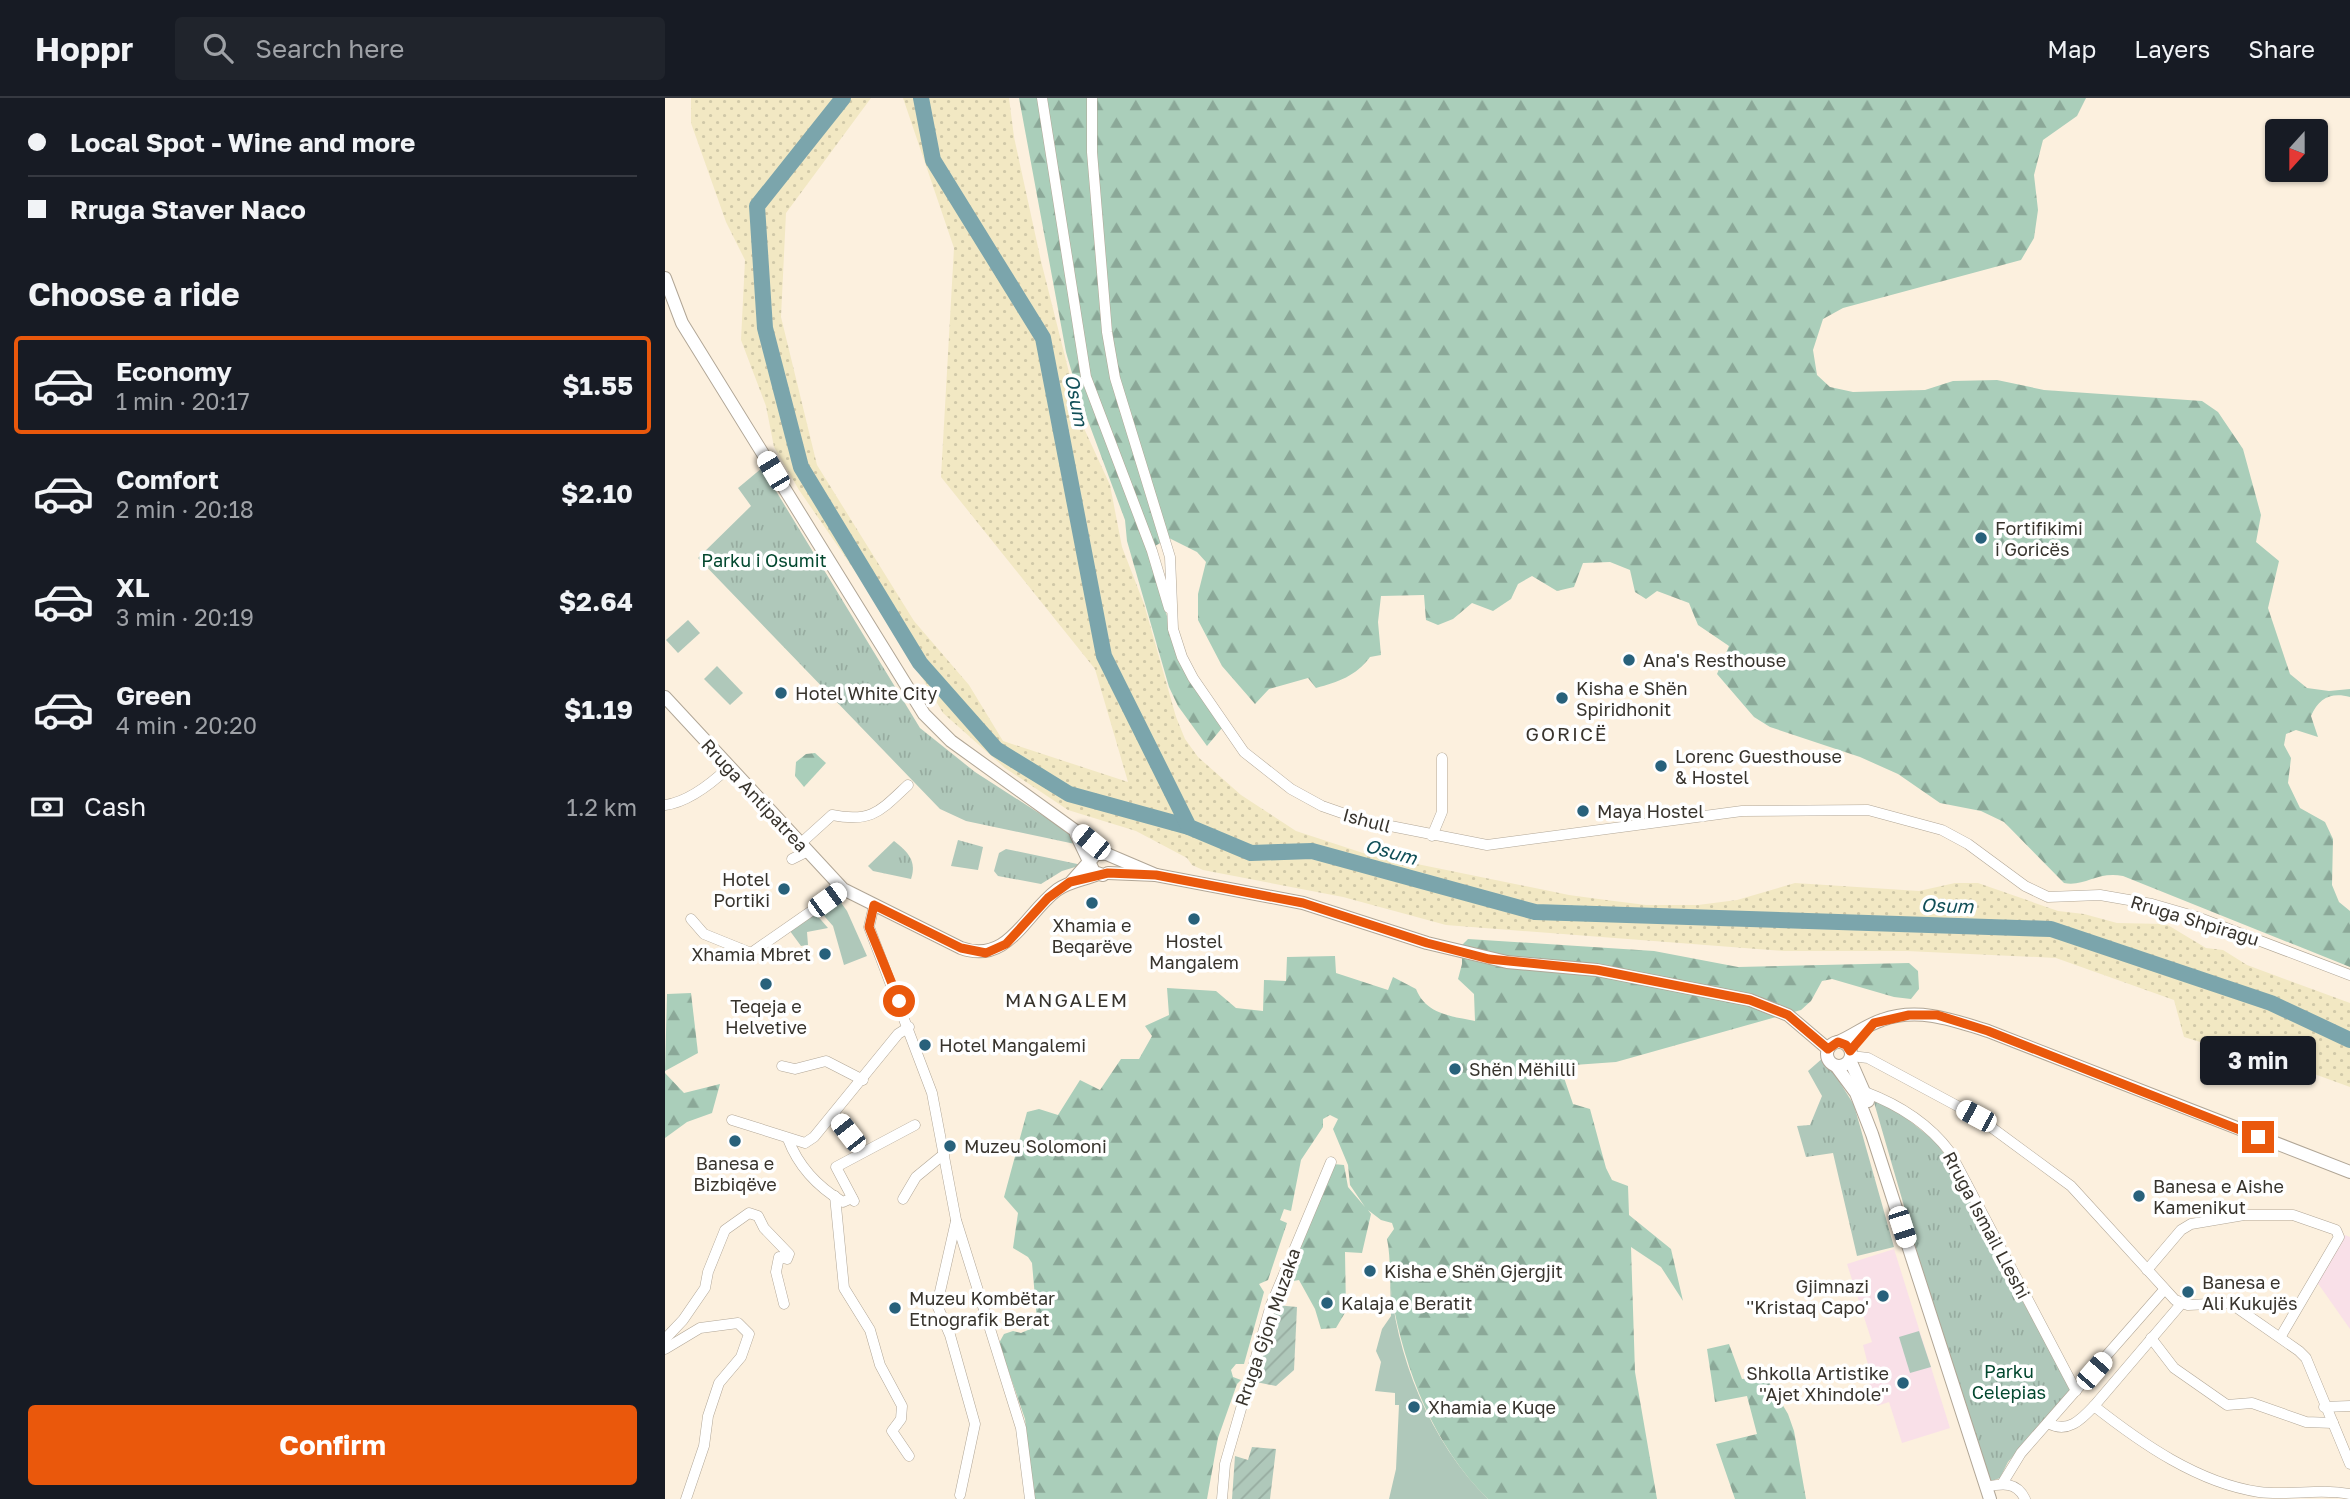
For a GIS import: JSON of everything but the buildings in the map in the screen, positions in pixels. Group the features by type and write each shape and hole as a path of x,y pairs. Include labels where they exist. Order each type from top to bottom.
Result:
{"main road":[{"path":"665,278 682,323 924,714 951,741 1073,828 1109,855 1113,865 1103,874 1091,867 1091,861 1073,828"},
{"name":"Rruga Antipatrea","path":"665,697 843,889 961,948 986,953 1006,944 1048,898 1070,882 1103,874 1156,875 1303,903 1427,943 1489,959 1597,970 1750,1000 1788,1015 1833,1046 1846,1045 1865,1092 1897,1191 1898,1212"},
{"path":"1070,882 1099,853 1156,875"},
{"path":"1833,1046 1874,1023 1909,1015 1937,1015 2350,1172"},
{"path":"1836,1066 1843,1066 1874,1023"},
{"name":"Rruga Antipatrea","path":"1833,1046 1828,1061 1836,1066 1861,1103 1988,1493"}],"street":[{"path":"1042,98 1086,377 1143,527 1171,612"},
{"name":"Ishull","path":"1092,98 1092,152 1107,332 1115,378 1170,557 1171,612 1181,657 1250,758 1291,789 1322,806 1364,821 1494,846 1764,810"},
{"path":"1432,836 1442,812 1443,758"},
{"path":"665,805 679,802 706,786 729,766"},
{"path":"792,859 832,815 854,819 875,815 908,785"},
{"name":"Rruga Shpiragu","path":"1764,810 1819,812 1857,808 1929,825 1956,836 2025,886 2048,897 2100,895 2152,904 2210,922 2350,975"},
{"path":"691,919 704,934 751,953 843,889"},
{"path":"874,905 869,927 932,1093 956,1220 1021,1428 1030,1499"},
{"path":"733,1120 806,1143 863,1080 898,1034 909,1027"},
{"path":"1850,1055 1868,1058 1997,1130 2071,1186 2164,1290 2181,1304 2229,1303 2281,1336 2306,1358 2324,1407 2350,1464"},
{"path":"782,1066 795,1069 826,1061 863,1080"},
{"name":"Rruga Ismail Lleshi","path":"1865,1092 1893,1104 1935,1135 1950,1152 2076,1391"},
{"path":"834,1114 862,1152"},
{"path":"787,1139 808,1175 843,1202 853,1200 836,1167 915,1125"},
{"path":"903,1199 916,1177 944,1154"},
{"name":"Rruga Gjon Muzaka","path":"1222,1499 1225,1464 1271,1305 1331,1162"},
{"path":"835,1196 844,1288 870,1330 880,1365 901,1404 901,1419 892,1430 909,1456"},
{"path":"665,1339 683,1320 705,1289 708,1272 726,1230 749,1213 758,1216 764,1228 789,1254 787,1259 778,1258 777,1265 784,1304"},
{"path":"2147,1270 2181,1230 2191,1224 2244,1215 2293,1215 2336,1230 2339,1237 2281,1336"},
{"path":"956,1220 937,1305 950,1335 975,1424 960,1495"},
{"path":"1988,1493 2002,1484 2011,1465 2164,1290"},
{"path":"2048,1423 2055,1427 2072,1425 2094,1406 2181,1304"},
{"path":"665,1349 704,1327 738,1323 748,1334 740,1357 719,1383 708,1416 704,1446 686,1499"},
{"path":"2151,1338 2175,1368 2227,1405 2252,1403 2306,1422 2333,1423"},
{"path":"2094,1406 2133,1435 2216,1481 2262,1492 2350,1494"},
{"path":"2324,1407 2350,1406"},
{"path":"2002,1484 2019,1489 2025,1499"}],"shaded area":[{"path":"2345,1235 2350,1237 2350,1329 2317,1282"},
{"path":"1894,1249 1950,1428 1902,1443 1889,1402 1877,1406 1868,1378 1871,1377 1863,1345 1872,1342 1847,1264"}],"green space":[{"path":"1019,98 2086,98 2077,116 2043,140 2034,175 2038,210 2034,238 2021,260 1843,308 1823,319 1813,350 1817,375 1830,387 1853,392 1925,390 1953,381 1997,380 2044,390 2202,401 2218,412 2243,449 2261,515 2256,542 2279,561 2268,608 2290,674 2307,688 2329,691 2350,689 2350,697 2331,696 2314,710 2311,716 2318,737 2296,730 2286,734 2284,745 2291,758 2288,783 2300,808 2325,822 2333,839 2332,885 2339,902 2350,911 2350,967 2123,876 2064,883 2004,822 1981,811 1940,803 1898,774 1860,757 1770,727 1754,717 1717,674 1729,646 1698,625 1689,603 1657,591 1646,599 1635,592 1630,570 1610,562 1583,563 1574,587 1557,591 1532,576 1518,584 1511,599 1493,611 1472,603 1453,619 1438,625 1426,620 1424,595 1381,596 1378,622 1381,655 1370,657 1353,674 1339,681 1316,688 1308,678 1269,689 1255,704 1222,666 1198,620 1198,594 1206,562 1197,552 1169,538 1148,550 1179,658 1222,728 1207,746 1178,706 1169,687 1127,541 1125,520 1078,394 1066,352"},
{"name":"Parku i Osumit","path":"762,468 920,728 975,772 1073,835 1075,844 966,821 940,809 698,558 751,506 738,488"},
{"path":"688,620 700,633 678,653 666,640"},
{"path":"717,666 743,693 730,705 704,679"},
{"path":"815,753 826,763 804,787 795,776 796,762 806,754"},
{"path":"958,840 983,847 978,870 951,866"},
{"path":"894,841 910,857 913,867 911,879 873,871 868,866"},
{"path":"1006,849 1082,865 1062,871 1041,884 998,876 994,871 999,853"},
{"path":"837,897 847,911 867,956 844,965 833,926 818,909"},
{"path":"815,913 828,928 807,932 808,945 801,946 790,931"},
{"path":"1468,939 1654,951 1738,967 1909,963 1918,971 1919,989 1911,999 1894,997 1832,979 1822,981 1811,1001 1801,1010 1616,1062 1560,1066 1573,1104 1590,1109 1606,1168 1612,1180 1628,1186 1629,1215 1671,1249 1683,1301 1661,1267 1631,1247 1635,1372 1657,1499 1488,1499 1452,1456 1437,1431 1414,1380 1392,1298 1387,1239 1394,1229 1392,1223 1381,1220 1368,1210 1371,1214 1362,1253 1345,1252 1346,1311 1336,1328 1321,1329 1315,1309 1299,1280 1282,1283 1333,1164 1344,1165 1348,1187 1365,1207 1350,1185 1348,1165 1333,1129 1338,1119 1330,1115 1323,1119 1323,1127 1301,1160 1291,1211 1284,1209 1280,1220 1287,1223 1268,1280 1259,1284 1264,1292 1244,1364 1236,1364 1231,1370 1233,1377 1241,1380 1237,1384 1218,1438 1207,1499 1034,1499 1025,1419 999,1343 1004,1334 1013,1331 1021,1333 1035,1327 1037,1320 1032,1263 1028,1257 1013,1248 1018,1213 1004,1197 1027,1112 1039,1109 1058,1115 1080,1080 1100,1090 1121,1059 1139,1059 1152,1036 1145,1026 1169,1015 1167,988 1216,991 1236,1008 1263,1011 1264,980 1286,981 1287,957 1335,956 1336,973 1388,990 1393,977 1416,989 1432,1009 1475,1021 1474,994 1458,979 1462,964 1462,945"},
{"path":"691,993 698,1053 665,1071 667,994"},
{"path":"1824,1057 1854,1105 1894,1247 1857,1256 1833,1153 1806,1157 1797,1126 1810,1125 1822,1096 1808,1071"},
{"path":"665,1073 684,1093 720,1084 712,1113 687,1122 665,1138"},
{"name":"Parku Celepias","path":"1873,1099 1891,1106 1936,1142 1954,1168 1985,1232 2071,1390 2008,1462 2000,1478 1989,1482 1903,1215 1904,1206"},
{"path":"1390,1274 1399,1335 1419,1396 1449,1451 1488,1499 1389,1499 1396,1469 1399,1405 1395,1405 1395,1393 1375,1391 1381,1362 1376,1351 1382,1329 1391,1316"},
{"path":"1276,1305 1297,1307 1294,1370 1276,1386 1256,1382"},
{"path":"1919,1331 1931,1367 1910,1373 1899,1337"},
{"path":"1729,1344 1742,1379 1766,1377 1788,1414 1794,1431 1806,1499 1735,1499 1716,1444 1757,1434 1747,1396 1715,1402 1707,1349"},
{"path":"1252,1447 1276,1449 1270,1499 1232,1499 1235,1456 1248,1460"}],"sand":[{"path":"691,98 871,98 786,213 781,317 817,465 914,621 969,685 1003,741 1128,782 1095,669 941,477 954,248 903,98 1009,98 1014,137 1041,261 1082,424 1110,485 1122,547 1144,604 1176,717 1185,739 1198,757 1241,795 1296,831 1363,853 1569,895 1646,905 1698,905 1737,900 1795,883 1919,891 1955,883 1978,883 2058,911 2084,914 2117,923 2166,924 2206,948 2223,950 2247,965 2350,1003 2350,1087 2276,1060 2221,1055 2210,1045 2184,1037 2174,1000 2056,958 1907,951 1783,951 1446,925 1343,897 1203,870 1192,865 1187,858 1136,831 1068,810 1005,768 943,713 882,610 799,490 774,447 766,406 741,340 745,260 726,222 691,123"}],"waterway":[{"path":"843,98 757,206 765,328 801,467 920,663 996,749 1069,794 1189,827"},
{"name":"Osum","path":"921,98 933,160 1043,338 1104,656 1189,827 1251,853 1312,851 1535,912 2051,929 2271,1003 2350,1040"}],"place":[{"name":"Fortifikimi i Goricës","path":"1981,538"},
{"name":"Ana's Resthouse","path":"1629,660"},
{"name":"Hotel White City","path":"781,693"},
{"name":"Kisha e Shën Spiridhonit","path":"1562,698"},
{"name":"Lorenc Guesthouse & Hostel","path":"1661,766"},
{"name":"Maya Hostel","path":"1583,811"},
{"name":"Hotel Portiki","path":"784,889"},
{"name":"Xhamia e Beqarëve","path":"1092,903"},
{"name":"Hostel Mangalem","path":"1194,919"},
{"name":"Xhamia Mbret","path":"825,954"},
{"name":"Teqeja e Helvetive","path":"766,984"},
{"name":"Hotel Mangalemi","path":"925,1045"},
{"name":"Shën Mëhilli","path":"1455,1069"},
{"name":"Banesa e Bizbiqëve","path":"735,1141"},
{"name":"Muzeu Solomoni","path":"950,1146"},
{"name":"Banesa e Aishe Kamenikut","path":"2139,1196"},
{"name":"Kisha e Shën Gjergjit","path":"1370,1271"},
{"name":"Banesa e Ali Kukujës","path":"2188,1292"},
{"name":"Gjimnazi ''Kristaq Capo'","path":"1883,1296"},
{"name":"Kalaja e Beratit","path":"1327,1303"},
{"name":"Muzeu Kombëtar Etnografik Berat","path":"895,1308"},
{"name":"Shkolla Artistike ''Ajet Xhindole''","path":"1903,1383"},
{"name":"Xhamia e Kuqe","path":"1414,1407"}],"district":[{"name":"GORICË","path":"1567,733"},
{"name":"MANGALEM","path":"1067,999"}],"route":[{"path":"899,1001 869,927 874,905 961,948 975,953 986,953 1006,944 1048,898 1070,882 1108,873 1156,875 1303,903 1427,943 1489,959 1597,970 1750,1000 1774,1007 1788,1015 1828,1049 1838,1042 1846,1045 1850,1051 1874,1023 1884,1019 1909,1015 1937,1015 1988,1031 2258,1137"}]}
